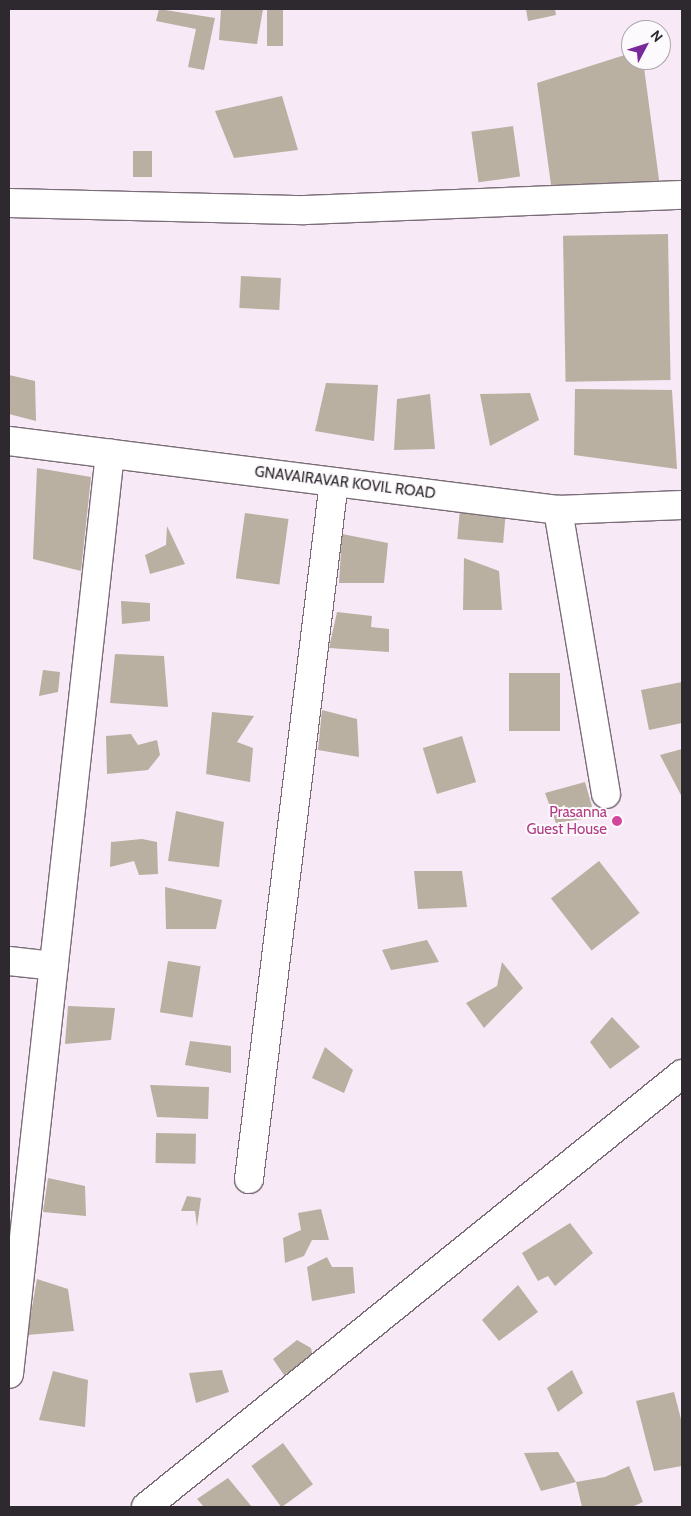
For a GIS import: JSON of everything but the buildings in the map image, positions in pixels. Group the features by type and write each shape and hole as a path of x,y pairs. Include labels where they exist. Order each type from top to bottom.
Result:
{"street":[{"path":"9,203 305,210 682,195"},
{"name":"GNAVAIRAVAR KOVIL ROAD","path":"9,441 558,510 682,505"},
{"path":"9,1374 110,454"},
{"path":"249,1179 334,482"},
{"path":"558,510 606,794"},
{"path":"9,961 54,966"},
{"path":"146,1507 682,1074"}],"place":[{"name":"Prasanna Guest House","path":"617,821"}]}
